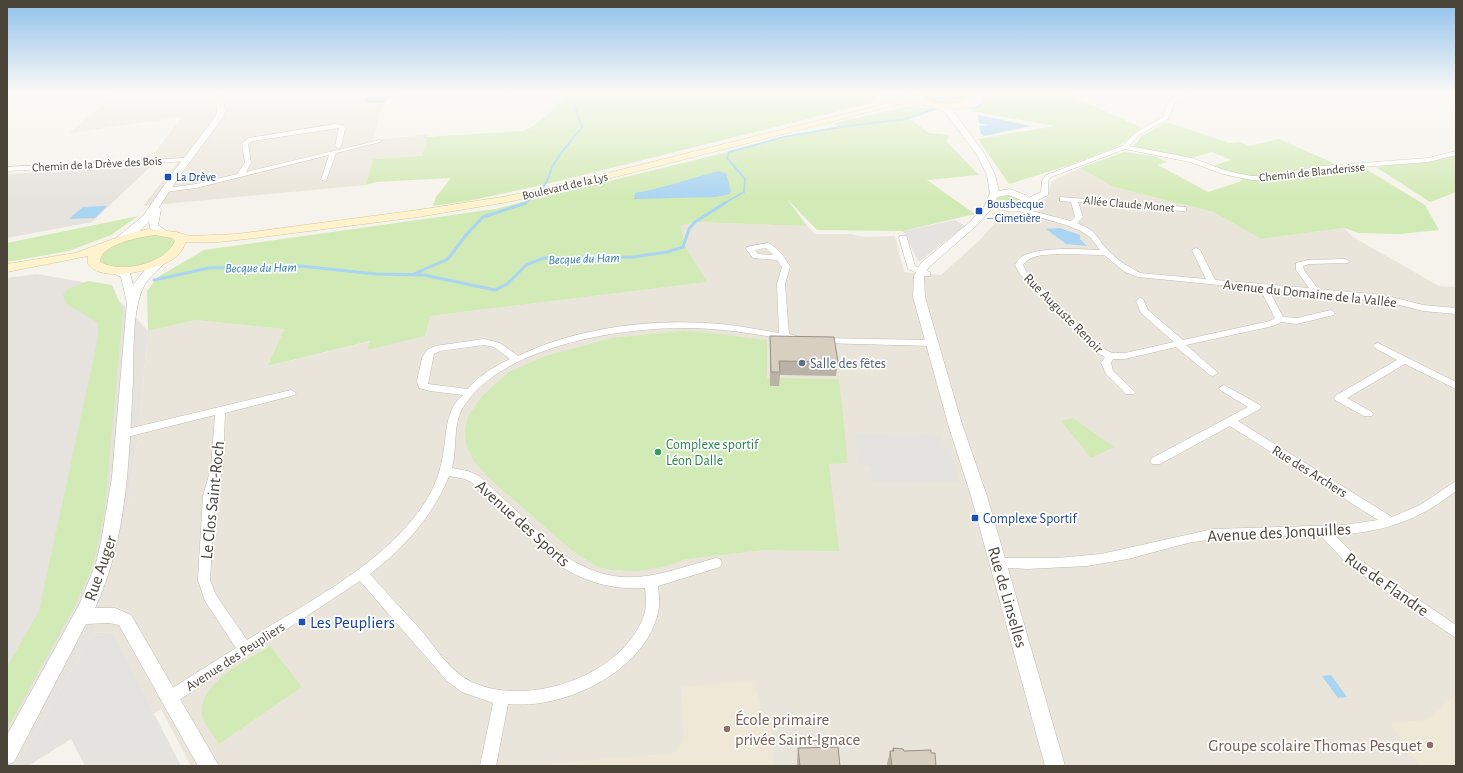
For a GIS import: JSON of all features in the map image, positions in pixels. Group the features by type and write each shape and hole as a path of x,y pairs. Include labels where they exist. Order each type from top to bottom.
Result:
{"main road":[{"name":"Boulevard de la Lys","path":"163,232 199,240 261,234 454,208 509,199 790,129"},
{"path":"7,268 78,256 107,246 120,239 145,233 163,232"},
{"name":"Boulevard de la Lys","path":"114,271 135,269 200,245 261,234"},
{"path":"173,254 181,245 180,237"},
{"path":"96,266 93,262 94,258 107,246"},
{"path":"7,268 87,263 105,270 114,271"}],"street":[{"path":"120,239 136,229 157,206 166,190 210,129"},
{"path":"240,175 248,163 245,142 250,139 315,129"},
{"path":"338,146 342,129"},
{"path":"962,129 981,155 991,175 993,197 996,204 1010,208"},
{"path":"991,175 1015,194 1025,198 1027,203 1042,195 1046,191 1045,181 1048,176 1124,147 1138,134 1147,129"},
{"path":"166,190 196,186 378,141"},
{"name":"Chemin de Blanderisse","path":"1124,147 1195,161 1225,173 1251,178 1264,178 1322,168 1428,160 1456,153"},
{"path":"324,180 333,152"},
{"name":"Chemin de la Drève des Bois","path":"7,169 187,160"},
{"path":"993,197 1015,194 1042,195"},
{"name":"Rue de Linselles","path":"993,197 989,206 968,229 935,256 924,273 919,291 920,303 998,563 1055,766"},
{"name":"Allée Claude Monet","path":"1063,199 1183,209"},
{"name":"Allée Claude Monet","path":"1072,224 1079,217 1074,200"},
{"name":"Rue de Linselles","path":"924,273 942,256 974,232 989,215 998,209 1021,207 1027,203"},
{"name":"Avenue du Domaine de la Vallée","path":"1027,203 1035,212 1051,219"},
{"path":"157,206 153,226 163,232"},
{"name":"Avenue du Domaine de la Vallée","path":"1010,208 1072,224 1084,229 1094,236 1106,253 1138,276 1391,299 1423,308 1456,312"},
{"path":"903,238 911,267 924,273"},
{"name":"Avenue du Domaine de la Vallée","path":"1196,250 1212,283"},
{"name":"Rue Auguste Renoir","path":"1106,253 1042,253 1027,256 1020,262 1019,265 1023,272 1099,350 1110,356 1125,356 1273,324 1280,319 1297,321 1331,313"},
{"path":"779,258 787,270 781,284 784,336"},
{"name":"Rue Auger","path":"162,260 142,277 132,304 122,434 120,487 112,534 96,585 81,617 109,616 121,617 125,620 171,697 209,766"},
{"path":"1316,292 1300,270 1299,265 1308,262 1345,261"},
{"name":"Rue Auger","path":"114,271 124,274 127,278 132,304"},
{"path":"1264,288 1280,319"},
{"path":"1140,301 1144,311 1213,373"},
{"name":"Avenue des Peupliers","path":"171,697 362,574 393,547 417,522 436,494 445,471 449,455 453,419 458,407 469,392 498,369 516,359 553,346 598,334 649,326 706,325 742,329 808,340 932,343"},
{"path":"469,392 423,386 422,381 427,358 430,352 442,347 484,342 497,346 516,359"},
{"path":"1378,346 1456,386"},
{"name":"Rue Auguste Renoir","path":"1110,356 1106,363 1107,368 1130,392"},
{"path":"1368,414 1339,398 1404,360"},
{"path":"1156,461 1256,407 1224,388"},
{"path":"122,434 291,393"},
{"name":"Le Clos Saint-Roch","path":"220,411 217,468 209,496 204,580 210,598 245,649"},
{"name":"Rue des Archers","path":"1230,421 1390,522"},
{"name":"Avenue des Sports","path":"445,471 462,474 475,479 574,569 591,577 624,583 651,582 716,563"},
{"name":"Avenue des Jonquilles","path":"998,563 1056,564 1103,559 1126,555 1192,537 1249,531 1324,531 1353,529 1390,522 1421,510 1456,485"},
{"name":"Rue de Flandre","path":"1324,531 1342,552 1353,562 1456,632"},
{"path":"362,574 451,675 472,689 502,697 535,697 557,693 590,681 611,668 637,642 648,624 653,603 651,582"},
{"path":"7,755 81,617"},
{"path":"488,766 502,697"}],"shaded area":[{"path":"74,129 97,129 69,133"},
{"path":"173,129 376,129 373,140 427,135 422,157 373,159 366,185 143,206 180,159 149,160"},
{"path":"151,166 92,222 7,238 7,174"},
{"path":"1080,168 1113,187 1213,212 1261,239 1344,228 1353,237 1439,286 1456,287 1456,766 191,766 161,709 153,714 112,632 93,633 125,519 137,443 148,331 196,320 284,329 269,366 371,341 368,350 430,316 706,282 686,248 681,226 694,222 807,226 815,234 851,234 864,237 895,236 904,272 941,275 980,240 1003,213 1024,215 1039,211 1038,203 1047,198 1052,181"},
{"path":"955,220 965,226 919,262 903,231"},
{"path":"37,274 105,286 148,331 137,443 125,519 93,633 16,766 7,766 7,278"},
{"path":"855,433 941,435 944,448 950,448 959,482 872,481 870,465 859,465"},
{"path":"112,632 181,766 85,766 71,739 28,766 16,766 93,633"},
{"name":"École primaire privée Saint-Ignace","path":"753,680 764,717 771,717 773,766 549,766 549,764 675,753 684,740 681,687"},
{"name":"Groupe scolaire Thomas Pesquet","path":"1456,694 1456,766 1419,766 1390,723 1427,720"}],"green space":[{"path":"527,129 767,129 547,184 468,201 433,206 436,197 451,178 376,182 366,185 373,159 422,156 427,137 523,131"},
{"path":"829,129 924,129 929,133 949,135 947,142 979,175 927,180 975,214 903,231 817,230 787,199 807,226 694,222 681,226 686,248 707,282 430,316 425,336 367,350 370,341 268,366 284,329 196,320 148,331 147,291 158,277 204,250 495,209 786,138"},
{"path":"1037,129 1141,129 1117,147 1070,165 1009,184 978,139"},
{"path":"1154,129 1188,129 1229,143 1240,142 1249,146 1279,139 1347,169 1366,169 1425,205 1439,230 1399,234 1359,233 1344,228 1261,239 1213,212 1113,187 1080,168 1124,152 1155,156 1167,162 1158,165 1208,192 1242,181 1241,175 1233,174 1212,166 1231,160 1212,152 1190,158 1132,148 1142,136"},
{"path":"1456,155 1456,192 1430,202 1376,167 1425,162"},
{"path":"1010,195 1021,200 1021,202 1015,205 1009,205 997,199 999,196"},
{"path":"138,216 111,235 69,251 7,262 7,243"},
{"path":"152,235 172,238 175,241 170,251 164,256 146,264 124,267 106,265 101,261 107,250 114,246 122,242"},
{"path":"88,281 112,285 123,311 104,516 92,569 74,607 7,729 7,667 39,611 98,338 98,323 65,303 63,295 68,289"},
{"name":"Complexe sportif Léon Dalle","path":"683,331 767,340 767,378 839,379 848,463 829,464 839,551 763,550 687,559 663,567 637,571 612,570 598,567 574,552 490,479 473,460 466,444 465,430 468,416 482,396 509,372 546,356 612,338"},
{"path":"1073,418 1114,447 1091,458 1061,421"},
{"path":"270,646 302,687 219,744 202,715 203,703 208,692 226,673"}],"water":[{"path":"980,129 1017,129 984,136 981,134"},
{"path":"719,171 726,173 731,191 730,194 716,197 634,199 635,193 667,186"},
{"path":"107,206 95,218 69,219 83,207"},
{"path":"1060,228 1080,235 1080,239 1087,246 1066,244 1046,229"},
{"path":"1331,675 1347,697 1338,698 1322,676"}],"building":[{"path":"770,336 834,337 838,362 779,361 780,372 771,372"},
{"path":"838,747 840,766 800,766 798,748"},
{"path":"893,748 903,749 904,751 931,750 931,753 935,753 936,766 892,766 890,751 894,751"}],"waterway":[{"path":"541,189 547,181 555,162 580,129"},
{"name":"Becque du Ham","path":"723,204 744,192 745,179 727,158 729,152 784,137 828,129"},
{"path":"525,203 533,197"},
{"path":"414,274 448,259 466,235 483,217 525,203"},
{"name":"Becque du Ham","path":"154,280 209,268 300,266 376,274 424,275 495,290 507,284 526,265 544,258 633,257 667,252 683,247 689,229 695,222 725,203"}],"place":[{"name":"La Drève","path":"168,177"},
{"name":"Bousbecque – Cimetière","path":"979,211"},
{"name":"Salle des fêtes","path":"802,363"},
{"name":"Complexe sportif Léon Dalle","path":"658,452"},
{"name":"Complexe Sportif","path":"975,518"},
{"name":"Les Peupliers","path":"302,622"},
{"name":"École primaire privée Saint-Ignace","path":"727,729"},
{"name":"Groupe scolaire Thomas Pesquet","path":"1430,745"}]}
